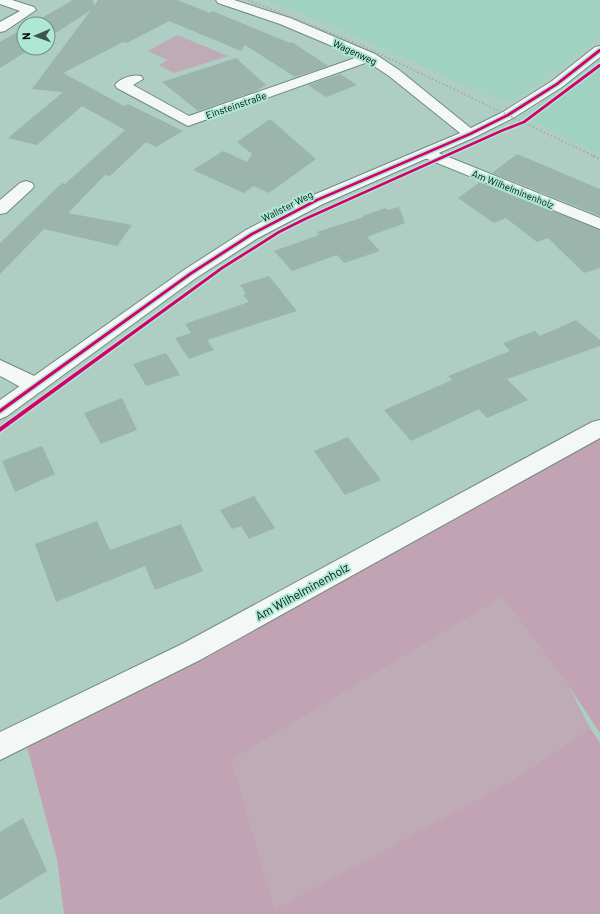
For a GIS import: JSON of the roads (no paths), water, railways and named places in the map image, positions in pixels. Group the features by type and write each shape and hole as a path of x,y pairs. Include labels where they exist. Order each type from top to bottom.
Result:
{"street":[{"path":"0,0 30,10 0,28"},
{"name":"Wagenweg","path":"222,0 285,21 370,57 394,73 470,134"},
{"name":"Wallster Weg","path":"0,411 190,274 252,234 317,200 470,134 533,101 558,84 600,50"},
{"name":"Einsteinstraße","path":"136,78 122,86 188,122 370,57"},
{"name":"Am Wilhelminenholz","path":"426,153 600,224"},
{"path":"0,209 26,186"},
{"path":"0,367 36,385"},
{"name":"Am Wilhelminenholz","path":"0,746 191,652 600,428"}],"railway":[{"path":"248,0 363,46 596,157"},
{"path":"593,156 600,159"}]}
